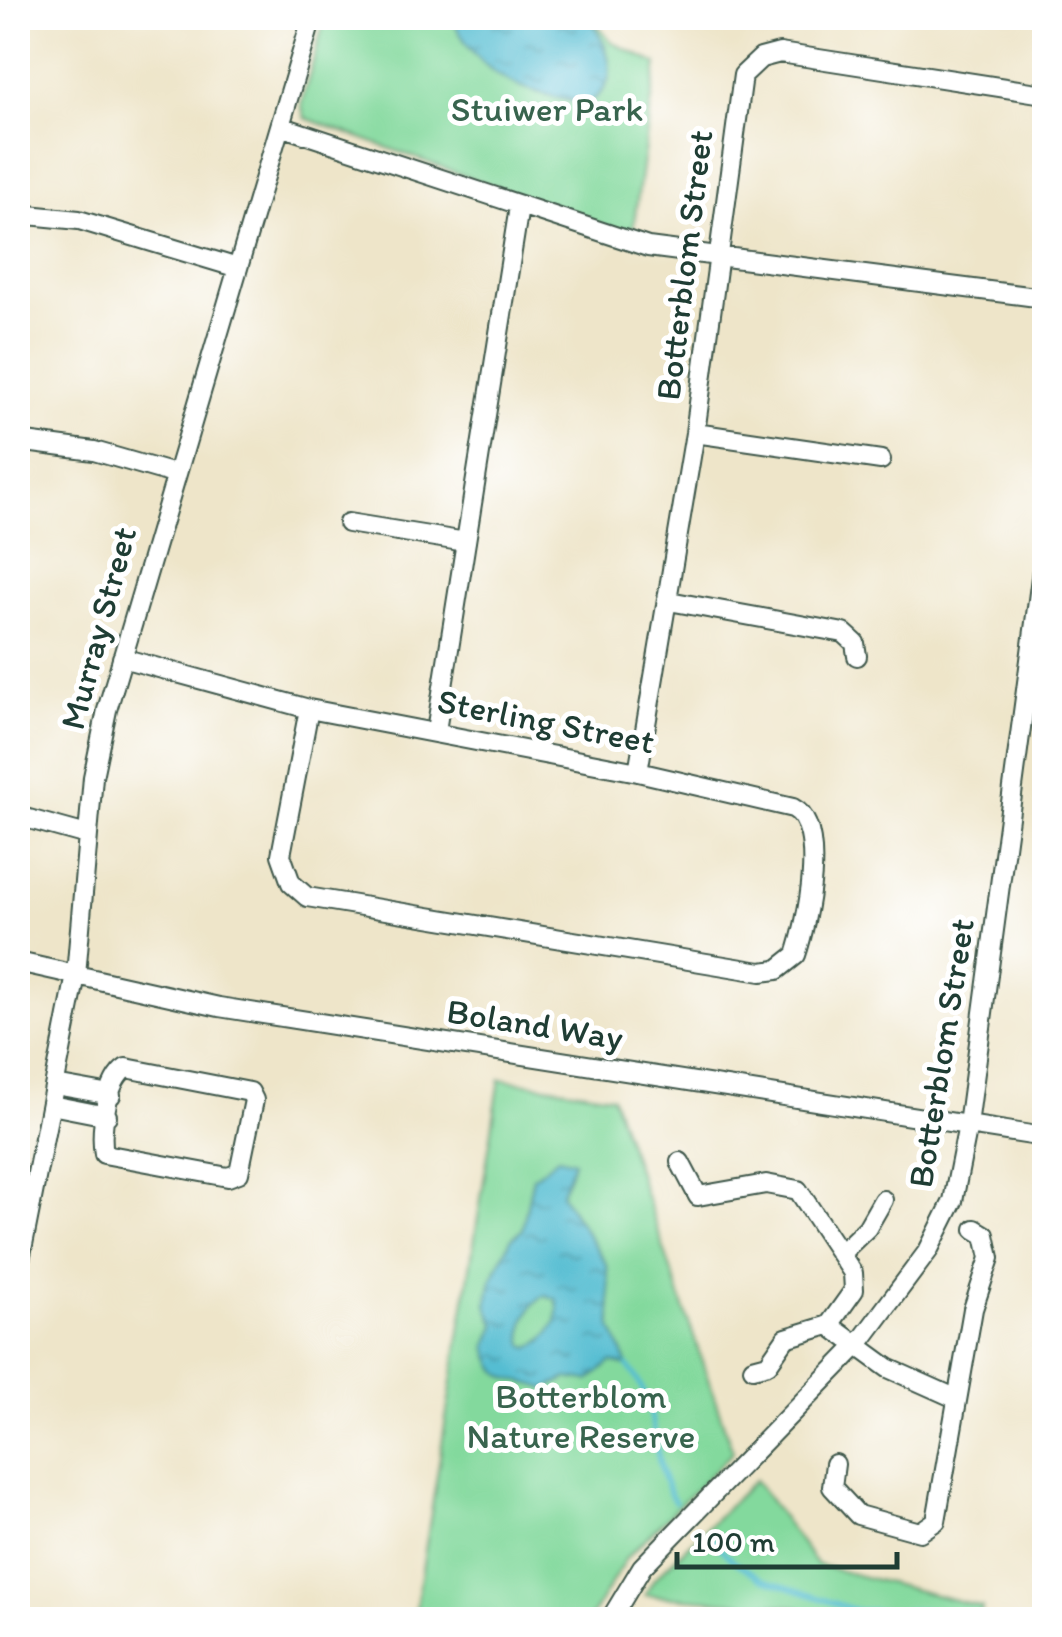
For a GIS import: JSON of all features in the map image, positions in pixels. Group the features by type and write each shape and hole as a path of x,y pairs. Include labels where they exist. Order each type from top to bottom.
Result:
{"street":[{"name":"Murray Street","path":"18,1270 76,976 96,759 174,474 312,18"},
{"name":"Botterblom Street","path":"638,772 695,432 740,83 747,69 761,58 780,53 1044,94"},
{"path":"280,126 631,243 1044,298"},
{"path":"436,731 519,207"},
{"path":"18,214 79,220 238,268"},
{"path":"695,432 881,460"},
{"path":"18,441 94,450 174,474"},
{"path":"348,524 466,542"},
{"name":"Botterblom Street","path":"610,1620 642,1567 858,1346 928,1252 953,1201 968,1125 1044,555"},
{"path":"669,600 844,633 855,643 857,656"},
{"name":"Sterling Street","path":"122,658 309,709 436,731 778,804 806,817 814,844 800,944 789,964 760,972 307,897 291,884 280,855 309,709"},
{"path":"18,816 87,835"},
{"name":"Boland Way","path":"18,962 220,1007 1044,1137"},
{"path":"126,1068 250,1092 254,1100 239,1173 228,1178 110,1157 102,1149 111,1095 118,1074 126,1068"},
{"path":"55,1085 111,1095"},
{"path":"52,1105 106,1116"},
{"path":"680,1162 698,1196 766,1184 798,1190 854,1273 854,1290 829,1325 786,1338 768,1364 752,1368"},
{"path":"841,1253 866,1228 883,1200"},
{"path":"835,1464 832,1487 850,1509 914,1531 928,1530 939,1513 972,1310 990,1258 986,1235 975,1229"},
{"path":"829,1325 928,1390 955,1398"}],"green space":[{"name":"Stuiwer Park","path":"325,18 592,18 613,43 657,64 632,236 305,118 301,105"},
{"name":"Botterblom Nature Reserve","path":"500,1079 612,1096 733,1452 626,1558 590,1619 414,1620"},
{"name":"Botterblom Nature Reserve","path":"755,1480 817,1565 982,1607 980,1619 806,1619 798,1607 645,1595 654,1579"}],"water":[{"path":"452,18 590,18 610,65 605,87 584,104 522,87 476,56"},
{"path":"558,1157 574,1161 561,1194 607,1265 612,1328 628,1366 611,1362 589,1381 567,1378 546,1389 503,1375 487,1347 496,1326 487,1305 492,1279 511,1239 522,1230 533,1177","holes":["545,1295 556,1299 558,1314 548,1335 529,1348 524,1345 524,1323 530,1310"]}],"waterway":[{"path":"628,1366 647,1399 661,1469 675,1502"},
{"path":"707,1534 731,1559 762,1579 858,1611 929,1611"}]}
